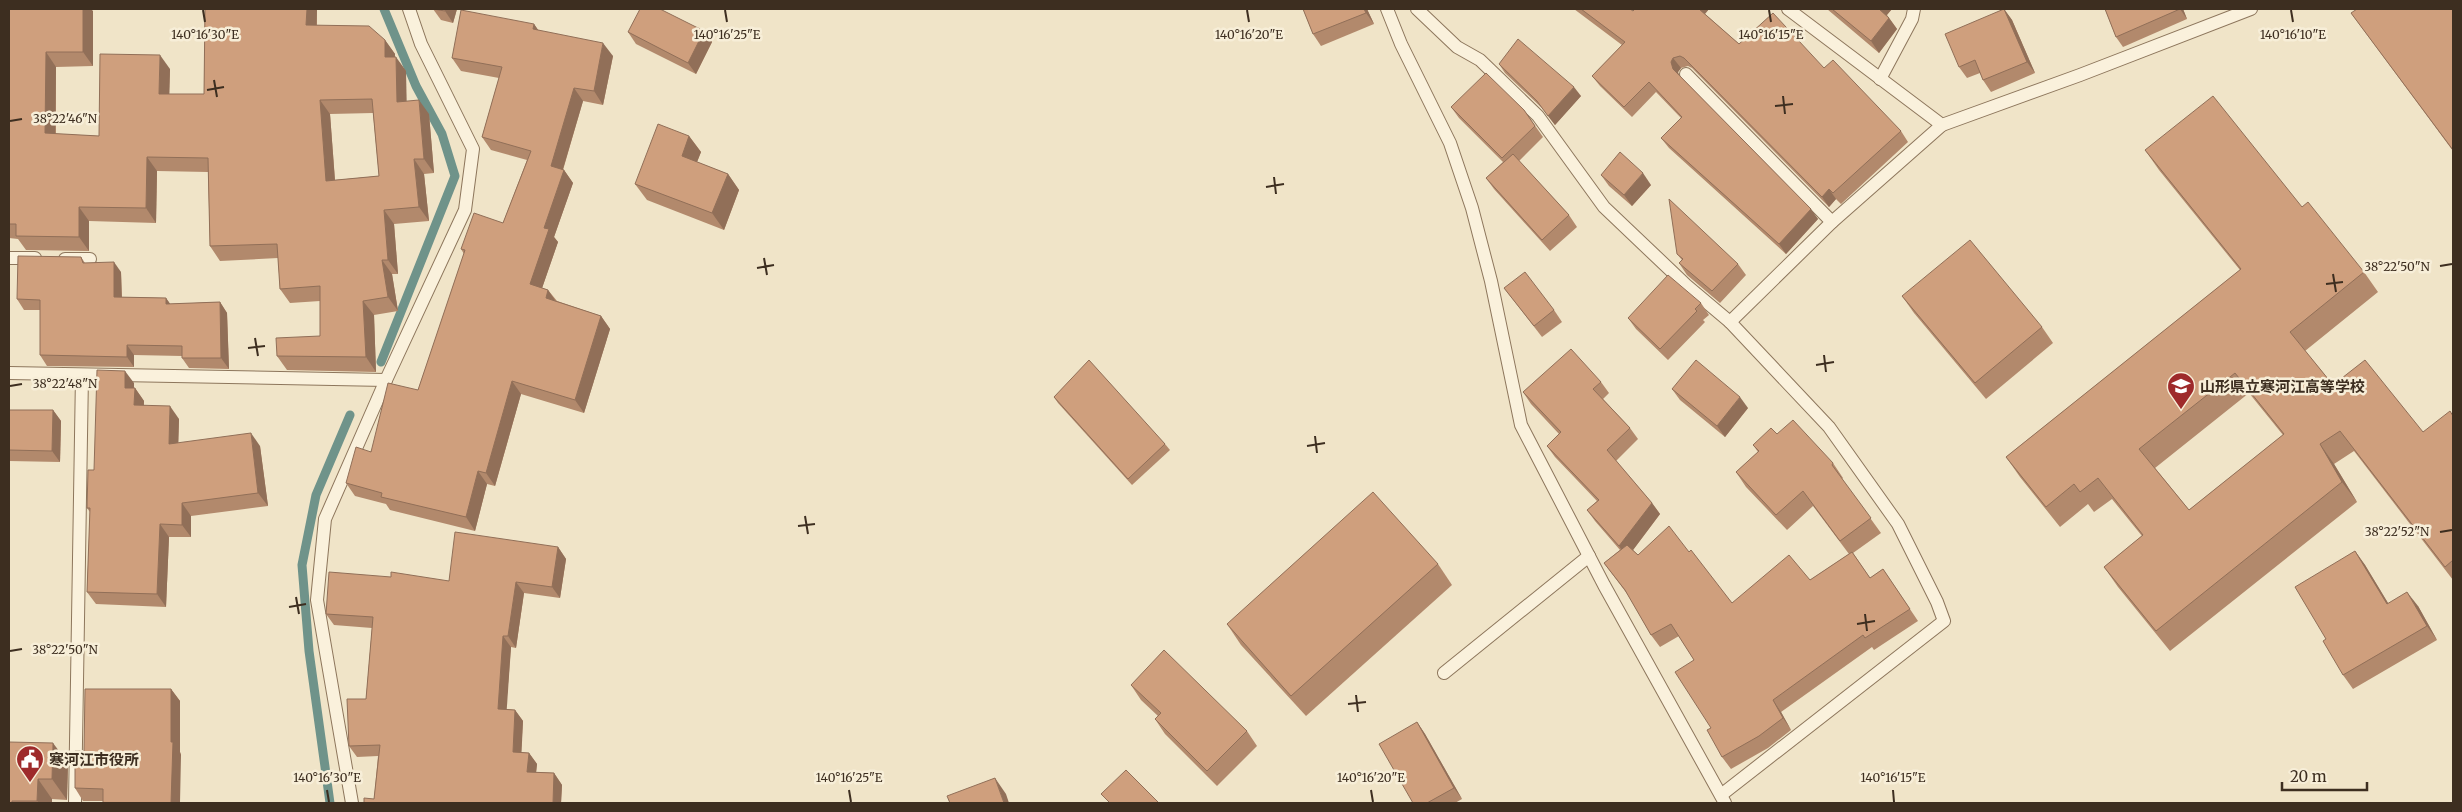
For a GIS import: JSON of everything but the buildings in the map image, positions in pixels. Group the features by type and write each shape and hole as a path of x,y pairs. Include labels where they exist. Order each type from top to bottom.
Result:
{"lane":[{"path":"352,803 317,600 325,519 464,210 473,149 421,44 408,9"},
{"path":"1387,9 1401,44 1450,143 1472,208 1491,281 1521,425 1589,556 1723,799 1944,621 1937,602 1898,524 1829,427 1730,322 1686,285 1604,207 1538,116 1480,60 1457,47 1417,9"},
{"path":"1788,9 1942,125"},
{"path":"1880,79 1912,19 1914,9"},
{"path":"1730,322 1832,222 1942,125 2080,75 2251,9"},
{"path":"1686,74 1832,222"},
{"path":"9,258 90,259"},
{"path":"9,373 386,380"},
{"path":"75,803 82,375"},
{"path":"1444,673 1589,556"}],"waterway":[{"path":"381,362 455,176 442,134 416,86 384,9"},
{"path":"330,803 309,651 302,565 316,495 350,415"}],"place":[{"name":"山形県立寒河江高等学校","path":"2181,410"},
{"name":"寒河江市役所","path":"30,783"}]}
